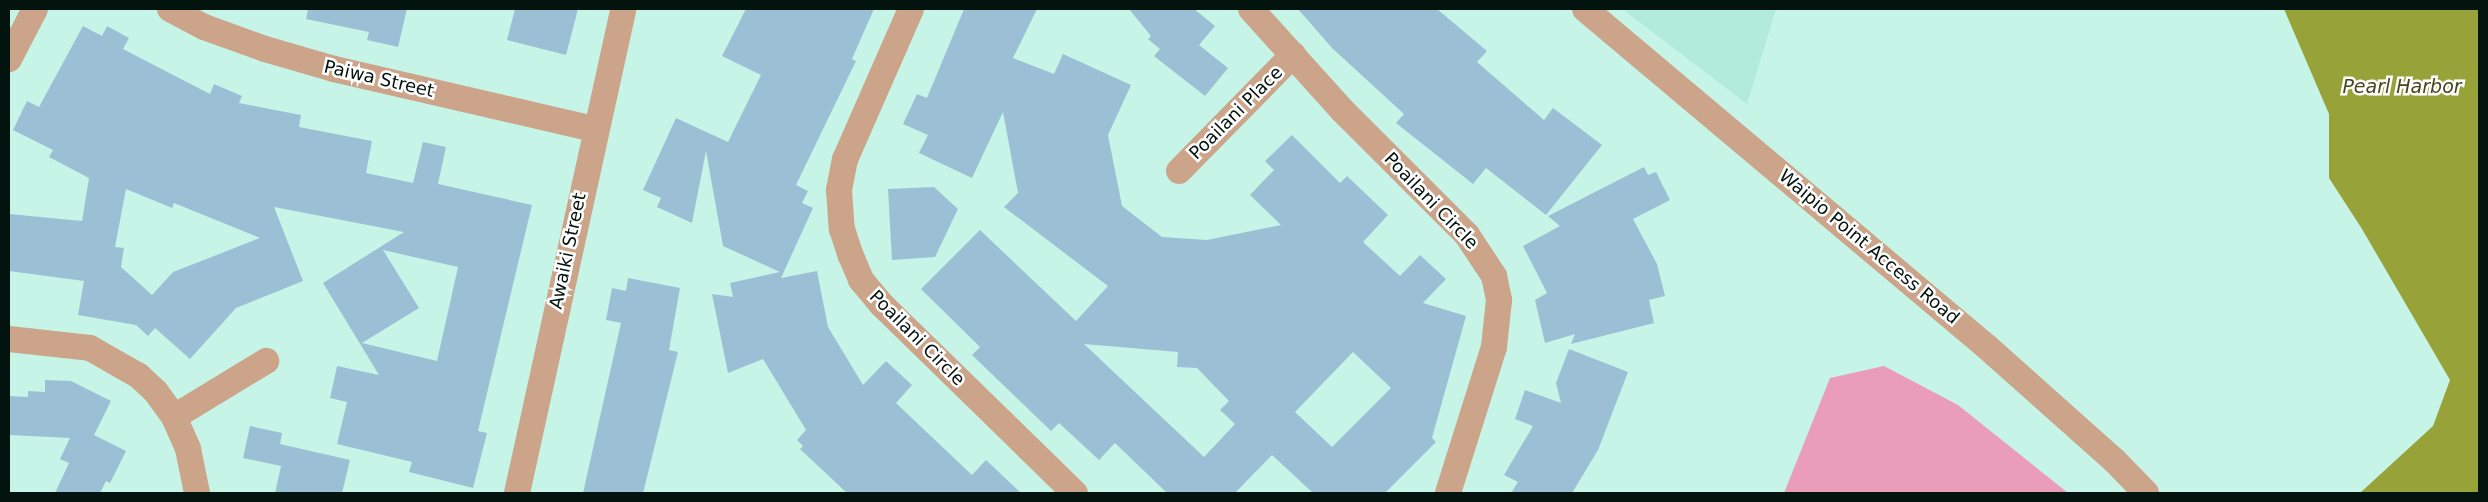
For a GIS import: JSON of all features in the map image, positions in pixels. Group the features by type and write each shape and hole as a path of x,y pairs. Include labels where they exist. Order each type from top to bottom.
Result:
{"street":[{"path":"9,59 35,9"},
{"name":"Paiwa Street","path":"170,9 204,27 265,49 334,69 594,129"},
{"name":"Awaiki Street","path":"517,493 594,129 623,9"},
{"name":"Poailani Circle","path":"911,9 845,159 839,190 842,229 851,256 861,280 881,304 1074,493"},
{"name":"Poailani Circle","path":"1251,9 1342,110 1467,235 1494,276 1499,300 1494,347 1448,493"},
{"name":"Waipio Point Access Road","path":"1586,9 1987,347 2114,460 2146,493"},
{"name":"Poailani Place","path":"1179,170 1293,56"},
{"path":"9,339 90,348 139,376 156,392 174,416 188,449 197,493"},
{"path":"174,416 266,361"}],"shaded area":[{"path":"1624,9 1776,9 1747,104 1629,14"},
{"path":"1884,366 1958,405 2068,493 1784,493 1830,378"}],"water":[{"name":"Pearl Harbor","path":"2284,9 2479,9 2479,493 2360,493 2433,426 2450,380 2362,229 2329,178 2329,114"}],"building":[{"path":"308,9 407,9 398,47 367,40 369,32 306,19"},
{"path":"515,9 578,9 566,55 507,40"},
{"path":"746,9 874,9 852,59 856,61 796,185 808,191 802,203 813,208 781,278 817,271 828,327 863,385 886,361 912,385 896,403 972,475 986,460 1021,493 847,493 800,449 803,446 797,440 806,430 763,359 728,373 712,294 733,297 730,283 780,272 723,246 706,151 692,223 657,207 661,198 643,190 676,118 728,142 761,75 722,56"},
{"path":"964,9 1037,9 1013,58 1054,74 1063,54 1131,85 1108,135 1122,206 1162,237 1207,240 1281,225 1250,195 1274,170 1265,161 1292,135 1340,183 1347,176 1388,215 1363,242 1400,276 1420,255 1446,279 1423,303 1466,316 1432,438 1436,442 1385,493 1313,493 1272,455 1235,493 1167,493 1115,443 1099,460 1059,423 1051,431 972,355 980,347 921,289 980,230 1076,321 1108,286 1004,207 1018,193 1003,112 972,178 919,153 928,135 903,124 917,94 927,98","holes":["1084,344 1178,352 1177,367 1197,368 1229,401 1220,410 1235,424 1204,457","1353,352 1391,388 1332,447 1295,412"]},
{"path":"1129,9 1194,9 1215,26 1199,45 1228,68 1205,96 1154,56 1160,49 1148,39 1151,36"},
{"path":"1298,9 1437,9 1487,51 1477,62 1544,120 1553,108 1602,145 1546,215 1486,168 1473,184 1396,123 1404,114 1332,48"},
{"path":"83,26 102,36 107,26 129,38 123,49 210,94 214,84 242,96 239,103 301,115 299,127 372,141 366,173 413,183 423,142 446,147 438,184 532,205 478,431 487,433 473,488 409,472 412,462 337,444 347,402 330,398 337,366 379,375 323,283 404,232 274,207 303,281 236,308 190,359 155,328 148,336 136,325 78,315 84,281 9,271 9,214 82,221 89,178 49,157 53,150 13,130 27,101 39,107","holes":["126,189 172,208 174,203 260,238 173,272 152,295 121,267 124,248 115,247","383,250 458,267 437,361 362,343 419,308"]},
{"path":"1644,167 1648,175 1656,172 1670,200 1633,219 1657,264 1665,296 1649,300 1654,323 1571,344 1575,334 1545,343 1535,300 1547,293 1523,246 1560,226 1548,216"},
{"path":"934,187 958,209 935,257 892,260 888,189"},
{"path":"628,278 680,288 669,350 678,352 643,493 583,493 621,323 606,320 612,288 626,291"},
{"path":"1569,349 1628,372 1598,450 1572,493 1511,493 1518,482 1504,475 1533,426 1515,419 1525,390 1561,403 1556,383"},
{"path":"45,380 71,381 111,401 94,435 126,451 110,483 106,481 100,493 55,493 69,463 60,459 70,438 9,435 9,396 28,397 28,391 45,392"},
{"path":"250,426 282,433 280,444 350,460 342,493 275,493 281,466 243,458"}]}
